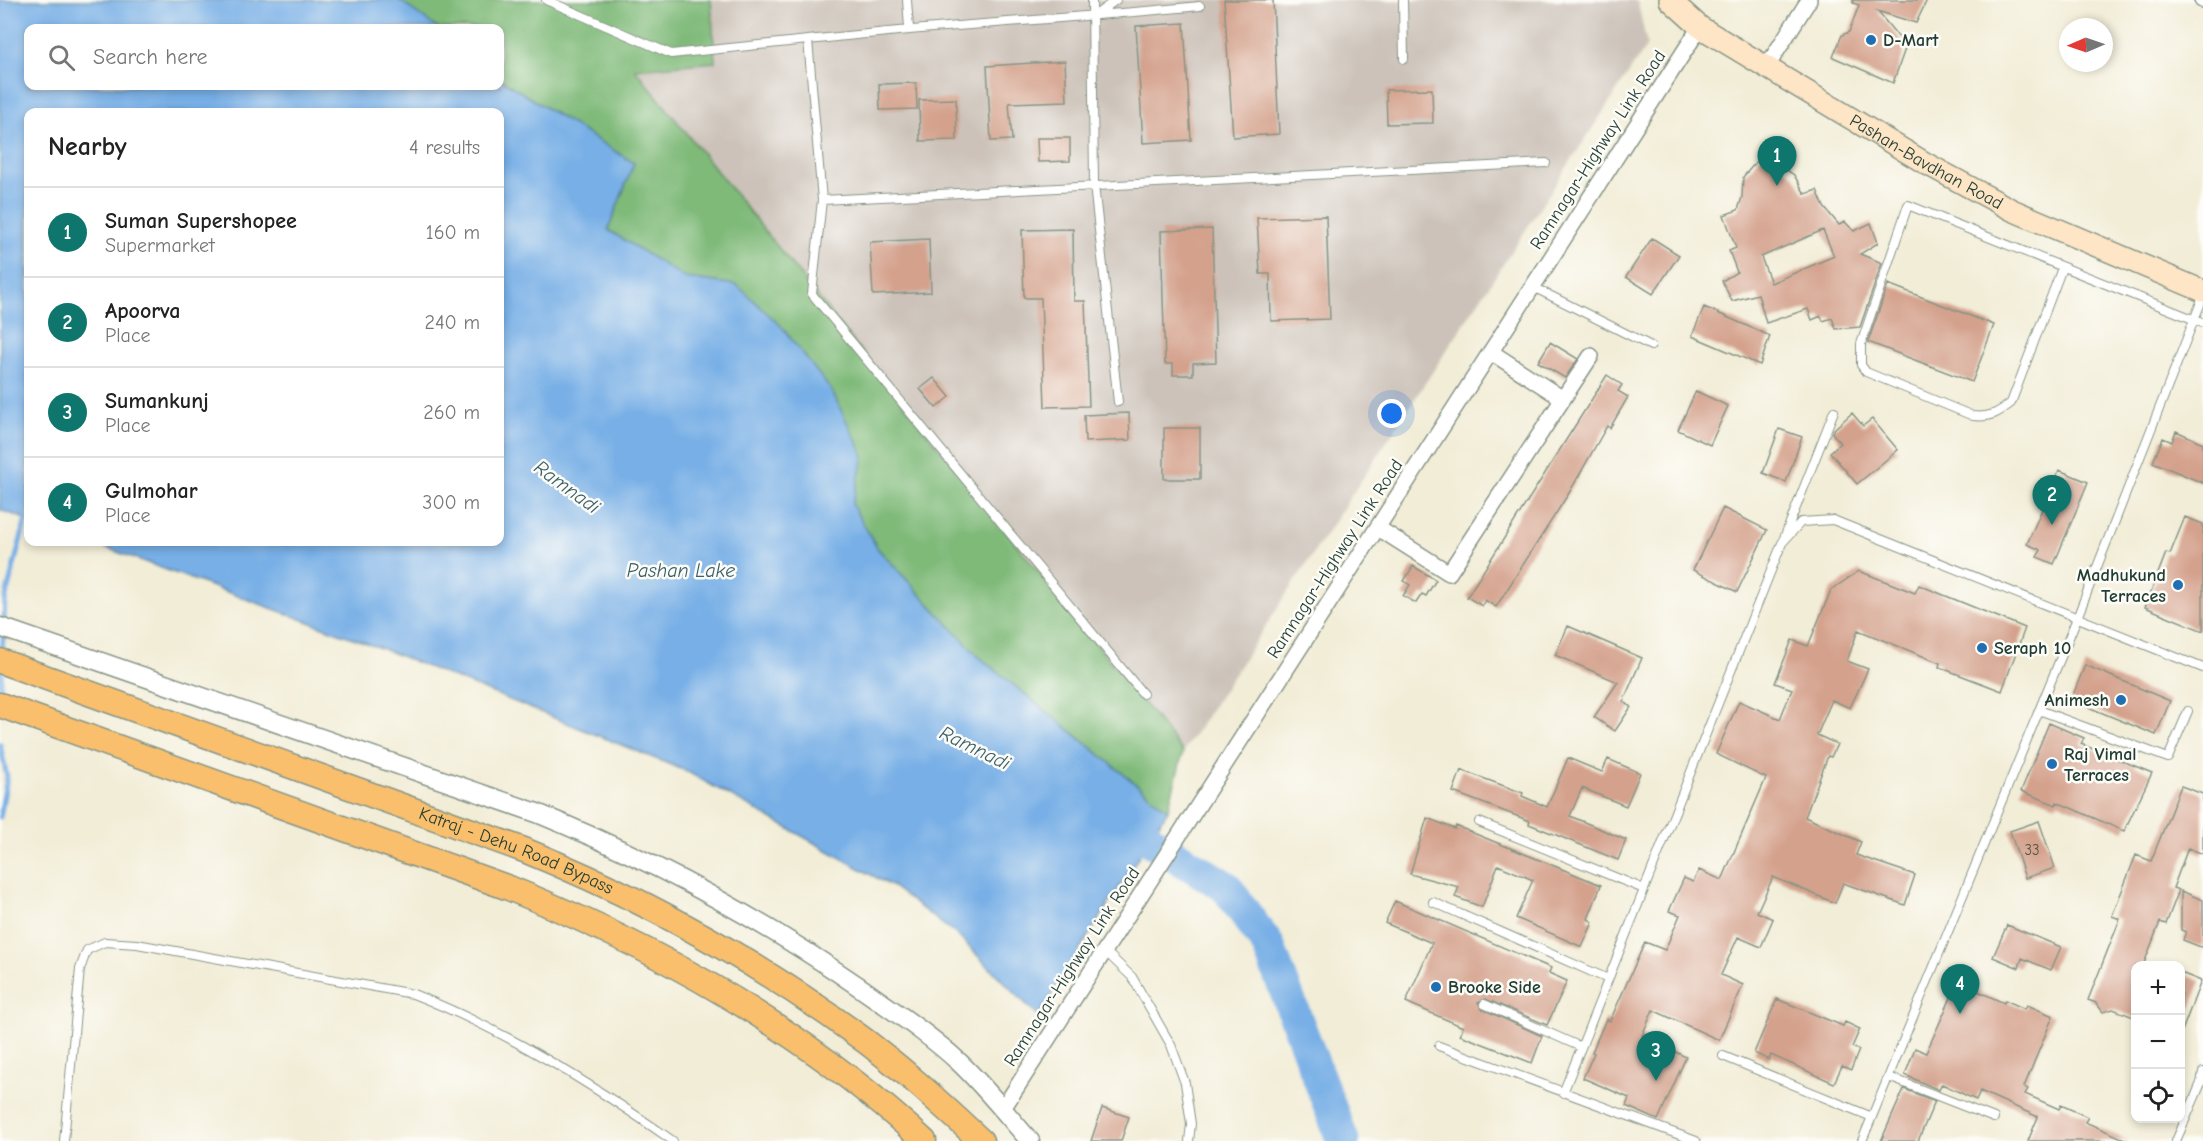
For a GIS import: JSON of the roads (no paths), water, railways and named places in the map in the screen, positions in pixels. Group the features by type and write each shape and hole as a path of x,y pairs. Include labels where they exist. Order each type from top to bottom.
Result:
{"highway":[{"name":"Katraj - Dehu Road Bypass","path":"0,662 524,850 591,877 637,899 749,963 854,1032 935,1099 981,1141"},
{"name":"Katraj - Dehu Road Bypass","path":"0,705 509,888 574,914 729,996 831,1063 924,1141"}],"main road":[{"name":"Pashan-Bavdhan Road","path":"1670,0 1700,27 1925,163 2013,210 2203,291"}],"street":[{"path":"1767,68 1809,0"},
{"name":"Ramnagar-Highway Link Road","path":"1002,1110 1106,952 1700,27"},
{"path":"1491,352 1563,399"},
{"path":"1378,528 1449,573 1591,356"},
{"path":"0,627 537,813 616,846 824,963 892,1009 959,1063 1030,1141"}],"lane":[{"path":"546,0 671,54 909,28 1093,17 1200,6"},
{"path":"908,0 909,28"},
{"path":"1092,0 1094,185 1118,402"},
{"path":"1093,17 1116,0"},
{"path":"1403,0 1404,59"},
{"path":"808,40 822,200 812,294 1143,694"},
{"path":"822,200 1546,163"},
{"path":"2062,268 2011,403 2000,412 1987,417 1973,416 1866,372 1861,365 1861,344 1908,205 2203,323"},
{"path":"1533,287 1651,346"},
{"path":"1862,1141 2077,618 2203,297"},
{"path":"1563,1093 1834,411"},
{"path":"1782,543 1801,522 1833,520 2203,668"},
{"path":"2039,710 2168,758 2188,711"},
{"path":"1479,822 1644,889"},
{"path":"1433,902 1608,980"},
{"path":"64,1141 80,969 87,950 105,942 137,944 413,994 447,1008 604,1093 673,1141"},
{"path":"1106,952 1132,976 1171,1045 1185,1083 1191,1124 1189,1141"},
{"path":"1484,1004 1581,1047"},
{"path":"1439,1046 1696,1141"},
{"path":"1723,1056 1872,1117"},
{"path":"2176,1141 2201,1083 2203,1072"},
{"path":"1889,1077 1994,1118"}],"water":[{"name":"Pashan Lake","path":"0,0 399,0 432,24 24,24 24,90 504,90 504,82 634,163 608,230 685,278 737,285 782,327 831,390 864,456 852,505 878,549 978,656 1168,810 1038,1016 957,935 893,887 686,771 383,649 101,546 504,546 504,108 24,108 24,519 0,510"}],"waterway":[{"path":"2,655 5,600 24,527"},
{"path":"0,700 2,667"},
{"path":"0,744 7,777 0,817"},
{"name":"Ramnadi","path":"1113,817 1226,887 1268,945 1343,1141"}],"place":[{"name":"D-Mart","path":"1871,40"},
{"name":"Suman Supershopee","path":"1777,186"},
{"name":"Apoorva","path":"2052,525"},
{"name":"Madhukund Terraces","path":"2178,585"},
{"name":"Seraph 10","path":"1982,648"},
{"name":"Animesh","path":"2121,700"},
{"name":"Raj Vimal Terraces","path":"2052,764"},
{"name":"Brooke Side","path":"1436,987"},
{"name":"Gulmohar","path":"1960,1014"},
{"name":"Sumankunj","path":"1656,1081"}]}
